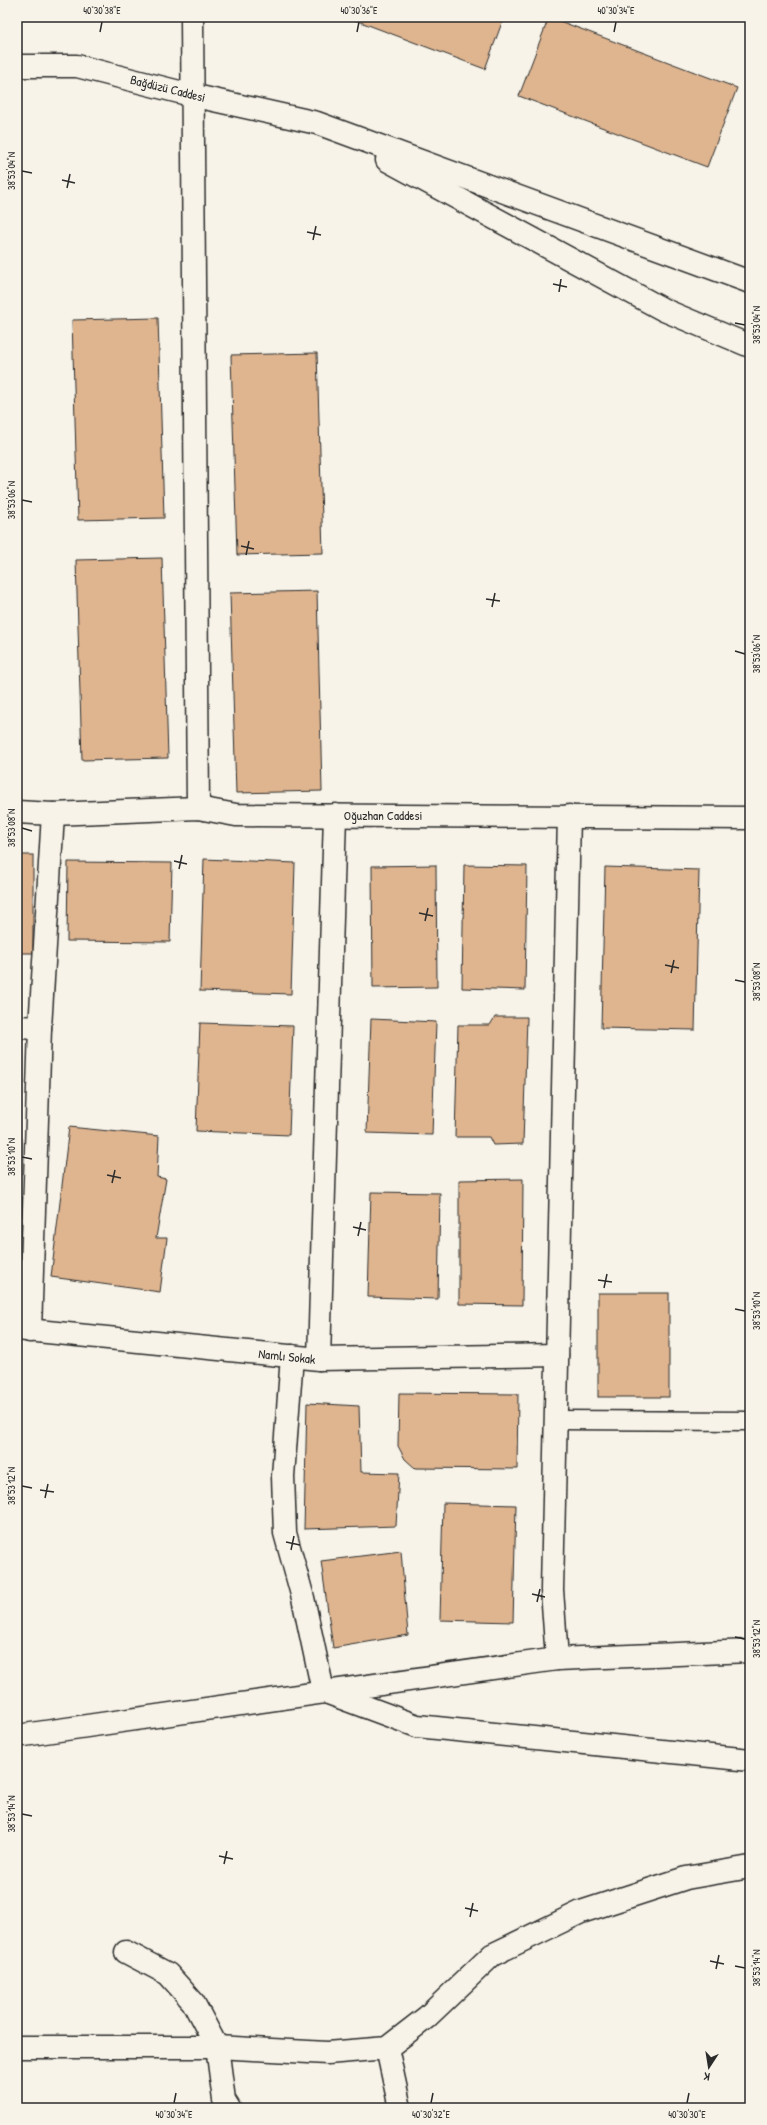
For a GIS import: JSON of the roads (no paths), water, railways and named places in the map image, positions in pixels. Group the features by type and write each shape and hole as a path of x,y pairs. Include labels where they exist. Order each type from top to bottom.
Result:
{"street":[{"path":"192,17 191,94 198,808"},
{"name":"Bağdüzü Caddesi","path":"17,66 77,66 318,123"},
{"path":"318,123 750,282"},
{"path":"318,123 664,310 750,346"},
{"name":"Oğuzhan Caddesi","path":"17,812 53,814 198,808 236,815 750,818"},
{"path":"23,1330 53,814"},
{"path":"320,1359 335,815"},
{"path":"557,1659 552,1590 569,816"},
{"path":"17,1027 40,1028"},
{"name":"Namlı Sokak","path":"23,1330 320,1359 557,1355"},
{"path":"292,1356 283,1476 285,1533 303,1598 323,1691"},
{"path":"17,1736 323,1691 557,1659 750,1651"},
{"path":"323,1691 417,1726 750,1760"},
{"path":"17,2047 217,2047 327,2053 387,2048 427,2017 492,1955 582,1912 686,1878 750,1867"},
{"path":"126,1952 168,1974 194,2002 217,2047 224,2100 229,2108"},
{"path":"387,2048 400,2108"}],"lane":[{"path":"556,1420 750,1421"}]}
